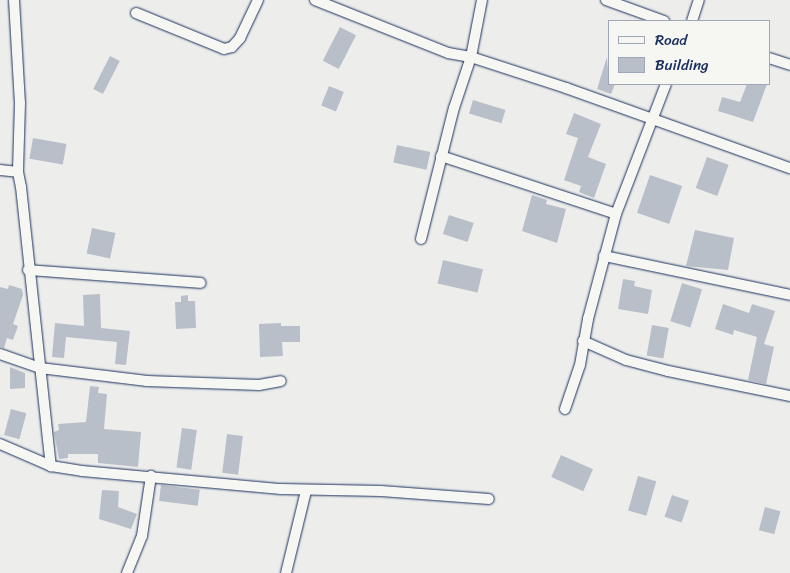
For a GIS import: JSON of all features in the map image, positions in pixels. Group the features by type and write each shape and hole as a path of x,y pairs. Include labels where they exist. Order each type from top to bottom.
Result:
{"street":[{"path":"14,0 20,104 18,172 50,466"},
{"path":"136,13 224,49 232,47 240,38 258,0"},
{"path":"315,0 392,33 448,53 471,57 790,168"},
{"path":"421,239 441,156 471,57 482,0"},
{"path":"606,0 661,20"},
{"path":"692,20 699,0"},
{"path":"770,58 790,65"},
{"path":"564,409 580,365 583,341 616,214 666,85"},
{"path":"441,156 616,214"},
{"path":"0,170 18,172"},
{"path":"604,256 790,295"},
{"path":"28,270 201,283"},
{"path":"583,341 626,360 668,371 790,396"},
{"path":"0,354 40,368 147,381 259,385 281,381"},
{"path":"0,444 50,466 306,491 381,491 489,499"},
{"path":"127,573 142,536 151,476"},
{"path":"286,573 306,491"}],"building":[{"path":"340,27 356,35 339,69 323,61"},
{"path":"110,56 120,61 103,94 93,89"},
{"path":"607,57 608,85 615,85 611,94 597,89"},
{"path":"747,85 767,85 753,122 718,111 722,97 740,102"},
{"path":"329,86 344,92 336,111 321,105"},
{"path":"473,100 506,110 501,123 469,113"},
{"path":"574,113 601,124 588,157 606,164 594,198 579,192 581,186 564,180 578,138 566,134"},
{"path":"33,138 66,144 63,165 29,159"},
{"path":"397,145 430,152 427,170 393,163"},
{"path":"707,157 729,165 717,196 696,188"},
{"path":"650,175 682,186 669,224 637,213"},
{"path":"532,195 547,200 546,204 566,209 557,243 522,231"},
{"path":"449,215 474,223 468,242 443,234"},
{"path":"92,228 115,233 110,258 87,253"},
{"path":"695,230 734,238 728,270 686,266"},
{"path":"443,260 483,269 478,293 438,283"},
{"path":"623,279 635,281 634,286 652,290 648,314 618,309"},
{"path":"682,283 702,289 690,327 670,321"},
{"path":"9,285 22,289 23,295 13,324 18,326 13,340 7,338 4,348 0,347 0,287 8,289"},
{"path":"100,294 101,328 130,331 126,365 115,364 117,342 66,337 64,358 52,357 55,323 84,326 83,295"},
{"path":"188,295 188,301 195,301 196,328 176,329 175,302 181,302 181,296"},
{"path":"723,304 749,313 752,304 775,311 764,344 774,347 766,384 748,380 757,337 734,330 733,335 715,329"},
{"path":"281,323 281,326 300,326 300,342 282,342 283,356 260,357 259,324"},
{"path":"652,325 669,328 663,358 647,356"},
{"path":"10,367 25,373 25,388 10,389"},
{"path":"90,386 99,387 98,393 107,394 104,429 141,432 138,467 98,463 98,454 68,454 68,458 59,459 54,432 59,430 58,424 86,422"},
{"path":"11,409 26,413 19,439 4,435"},
{"path":"182,428 197,430 191,470 176,468"},
{"path":"227,434 243,436 238,475 222,473"},
{"path":"561,455 593,469 583,491 551,477"},
{"path":"638,476 656,481 646,516 628,511"},
{"path":"161,485 200,490 198,506 159,501"},
{"path":"102,490 119,491 118,507 137,514 131,529 99,519"},
{"path":"672,495 689,501 682,523 665,517"},
{"path":"765,507 780,511 774,534 759,530"}]}
